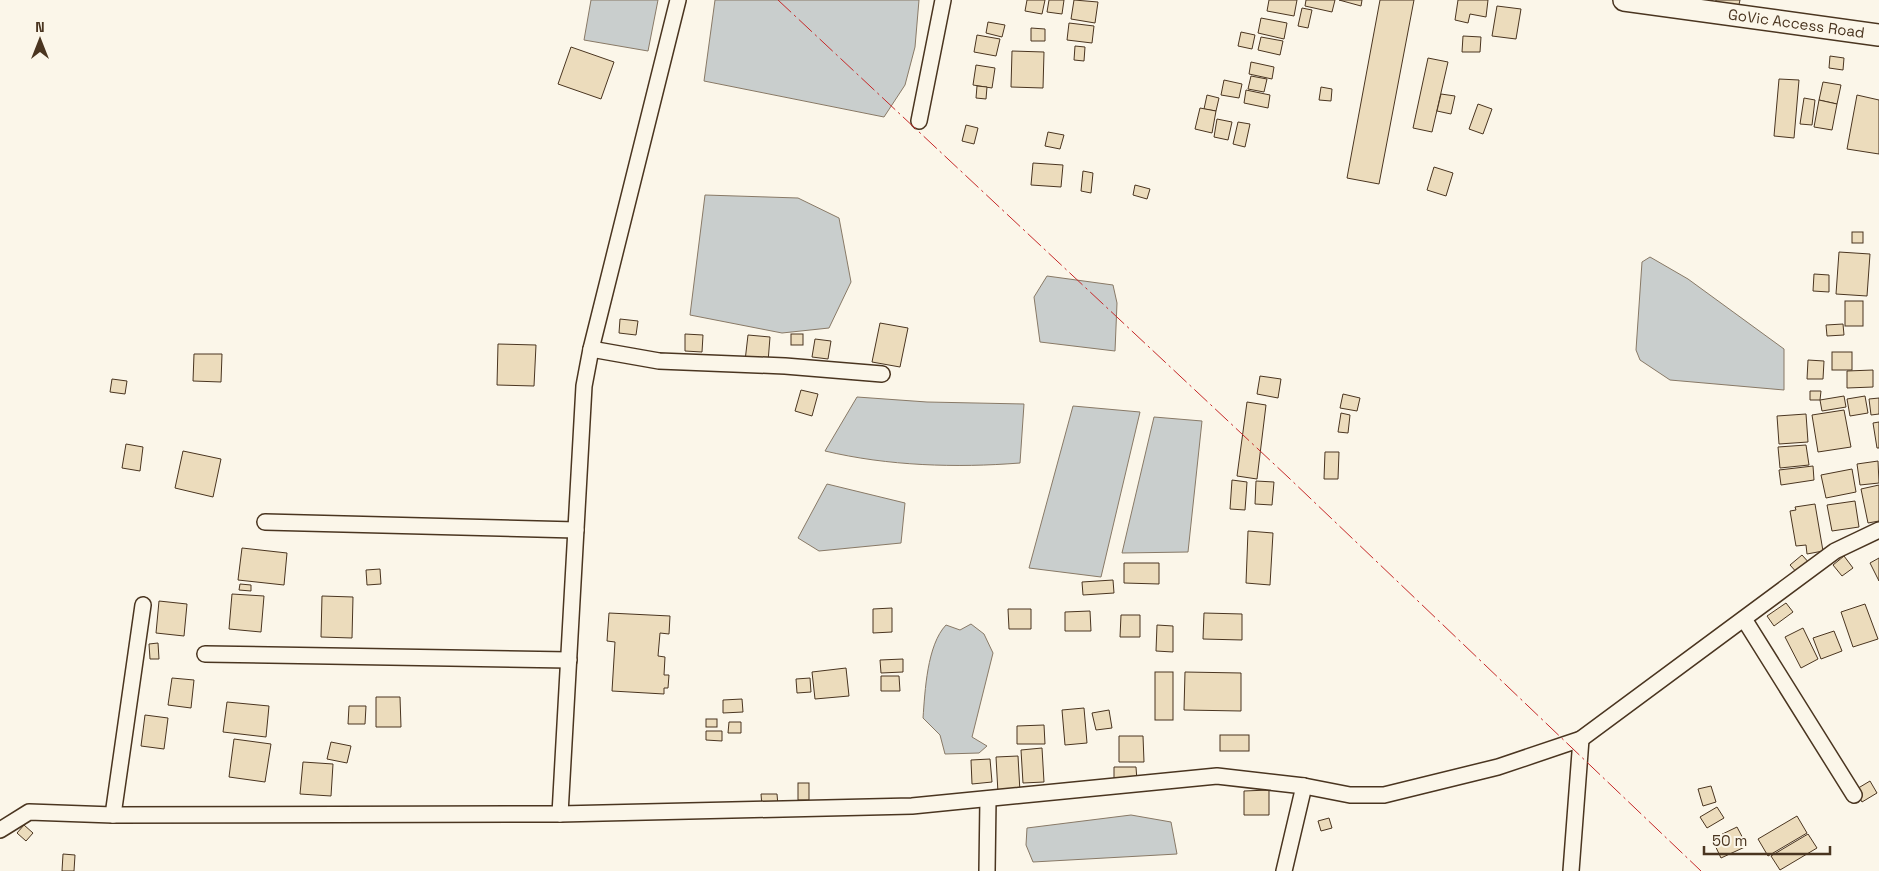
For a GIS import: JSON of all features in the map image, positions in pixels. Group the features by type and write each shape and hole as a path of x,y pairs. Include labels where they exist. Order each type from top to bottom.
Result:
{"main road":[{"name":"GoVic Access Road","path":"1624,0 1879,35"}],"street":[{"path":"560,814 584,386 590,349 678,0"},
{"path":"918,120 943,0"},
{"path":"590,349 659,361 785,366 882,374"},
{"path":"265,522 576,530"},
{"path":"0,830 29,812 113,814 560,814 912,806 1217,776 1304,786 1350,795 1384,795 1498,767 1581,739 1835,552 1879,530"},
{"path":"113,814 143,605"},
{"path":"1744,619 1854,795"},
{"path":"205,654 569,660"},
{"path":"1571,871 1581,739"},
{"path":"1284,871 1304,786"},
{"path":"987,871 988,799"}],"shaded area":[{"path":"591,0 658,0 648,51 584,40"},
{"path":"715,0 919,0 915,47 905,85 884,117 704,81"},
{"path":"705,195 798,198 839,218 851,282 829,328 782,333 690,315"},
{"path":"1650,257 1688,279 1784,349 1784,390 1670,380 1640,360 1636,350 1642,262"},
{"path":"1047,276 1113,285 1117,303 1115,351 1040,342 1034,297"},
{"path":"857,397 927,402 1024,404 1020,463 947,465 898,463 825,451"},
{"path":"1073,406 1140,412 1101,577 1029,568"},
{"path":"1154,417 1202,421 1188,552 1122,553"},
{"path":"827,484 905,503 901,543 819,551 798,538"},
{"path":"971,624 984,634 993,653 972,737 987,746 979,753 945,754 940,735 923,718 928,669 935,644 946,625 960,630"},
{"path":"1131,815 1171,822 1177,854 1033,862 1026,845 1027,828"}],"building":[{"path":"1027,0 1045,0 1042,14 1025,11"},
{"path":"1049,0 1064,0 1062,14 1047,12"},
{"path":"1074,0 1098,2 1095,23 1071,19"},
{"path":"1269,0 1297,0 1294,16 1267,11"},
{"path":"1306,0 1335,0 1332,12 1305,6"},
{"path":"1339,0 1362,0 1361,6"},
{"path":"1380,0 1414,0 1379,184 1347,178"},
{"path":"1458,0 1488,0 1486,17 1470,14 1468,23 1455,20"},
{"path":"1716,0 1740,0 1738,9 1715,4"},
{"path":"1497,6 1521,9 1516,39 1492,36"},
{"path":"1302,8 1312,10 1308,28 1298,26"},
{"path":"1261,18 1287,23 1284,39 1258,33"},
{"path":"988,22 1005,25 1002,37 986,33"},
{"path":"1069,23 1094,26 1092,43 1067,40"},
{"path":"1031,28 1045,29 1045,41 1031,41"},
{"path":"1241,32 1255,35 1252,49 1238,46"},
{"path":"977,35 1000,39 996,56 974,52"},
{"path":"1463,36 1481,37 1480,52 1462,52"},
{"path":"1261,37 1283,41 1280,55 1258,50"},
{"path":"1075,46 1085,47 1084,61 1074,60"},
{"path":"571,47 614,62 601,99 558,84"},
{"path":"1012,51 1044,52 1043,88 1011,87"},
{"path":"1830,56 1844,58 1843,70 1829,68"},
{"path":"1428,58 1448,62 1432,132 1413,128"},
{"path":"1251,62 1274,67 1272,79 1249,74"},
{"path":"976,65 995,68 992,88 973,85"},
{"path":"1251,76 1267,79 1264,92 1248,89"},
{"path":"1779,79 1799,80 1794,138 1774,136"},
{"path":"1224,80 1242,84 1239,98 1221,95"},
{"path":"1823,82 1841,85 1837,104 1819,100"},
{"path":"977,86 987,87 986,99 976,98"},
{"path":"1321,87 1332,89 1331,101 1319,100"},
{"path":"1246,90 1270,95 1268,108 1244,103"},
{"path":"1441,94 1455,96 1451,114 1437,111"},
{"path":"1207,95 1219,98 1216,111 1204,109"},
{"path":"1857,95 1879,100 1879,154 1847,149"},
{"path":"1804,98 1815,100 1812,125 1800,124"},
{"path":"1819,100 1837,104 1832,130 1814,127"},
{"path":"1478,104 1492,109 1483,134 1469,129"},
{"path":"1200,108 1216,111 1212,133 1195,129"},
{"path":"1217,119 1232,122 1228,140 1214,137"},
{"path":"1238,122 1250,124 1245,147 1233,144"},
{"path":"966,125 978,128 974,144 962,141"},
{"path":"1048,132 1064,135 1060,149 1045,146"},
{"path":"1033,163 1063,165 1061,187 1031,185"},
{"path":"1434,167 1453,173 1446,196 1427,190"},
{"path":"1083,171 1093,173 1091,193 1081,191"},
{"path":"1135,185 1150,189 1147,199 1133,195"},
{"path":"1852,232 1863,232 1863,243 1852,243"},
{"path":"1839,252 1870,254 1867,296 1836,294"},
{"path":"1814,274 1829,275 1829,292 1813,291"},
{"path":"1845,301 1863,301 1863,326 1845,326"},
{"path":"620,319 638,321 636,335 619,333"},
{"path":"880,323 908,328 900,367 872,362"},
{"path":"1843,324 1844,335 1827,336 1826,325"},
{"path":"685,334 703,335 702,352 685,351"},
{"path":"791,334 803,334 803,345 791,345"},
{"path":"748,335 770,337 768,362 745,361"},
{"path":"815,339 831,341 828,359 812,357"},
{"path":"498,344 536,345 534,386 497,385"},
{"path":"1832,352 1852,352 1852,370 1832,370"},
{"path":"194,354 222,354 221,382 193,381"},
{"path":"1808,360 1824,361 1823,379 1807,379"},
{"path":"1873,370 1873,387 1847,388 1847,371"},
{"path":"1260,376 1281,379 1278,398 1257,394"},
{"path":"112,379 127,381 125,394 110,392"},
{"path":"801,390 818,394 812,416 795,411"},
{"path":"1810,391 1821,391 1820,400 1810,400"},
{"path":"1343,394 1360,398 1357,411 1340,408"},
{"path":"1844,396 1846,407 1822,411 1820,400"},
{"path":"1865,396 1868,413 1850,416 1847,399"},
{"path":"1879,398 1879,414 1871,415 1869,399"},
{"path":"1247,402 1266,405 1257,479 1237,476"},
{"path":"1844,410 1851,447 1818,452 1812,415"},
{"path":"1341,413 1350,415 1348,433 1338,432"},
{"path":"1806,414 1808,442 1779,444 1777,416"},
{"path":"1879,422 1879,448 1877,448 1873,423"},
{"path":"126,444 143,447 140,471 122,468"},
{"path":"1806,445 1809,465 1780,468 1778,447"},
{"path":"183,451 221,459 213,497 175,488"},
{"path":"1325,452 1339,452 1338,479 1324,479"},
{"path":"1878,461 1879,483 1860,485 1857,464"},
{"path":"1813,466 1814,480 1781,485 1779,470"},
{"path":"1852,469 1856,492 1826,498 1821,475"},
{"path":"1232,480 1247,482 1245,510 1230,509"},
{"path":"1256,481 1274,482 1272,505 1255,504"},
{"path":"1879,485 1879,521 1868,523 1861,489"},
{"path":"1855,501 1859,527 1832,531 1827,505"},
{"path":"1815,504 1823,551 1807,554 1806,545 1796,546 1790,511 1796,510 1795,507"},
{"path":"1248,531 1273,533 1270,585 1246,583"},
{"path":"242,548 287,553 284,585 238,580"},
{"path":"1802,555 1811,565 1799,575 1790,565"},
{"path":"1844,556 1853,568 1842,576 1833,565"},
{"path":"1879,558 1879,581 1870,563"},
{"path":"1124,563 1159,563 1159,584 1124,583"},
{"path":"380,569 381,584 367,585 366,570"},
{"path":"1113,580 1114,593 1083,595 1082,582"},
{"path":"240,584 251,585 251,591 239,590"},
{"path":"232,594 264,596 261,632 229,629"},
{"path":"322,596 353,597 352,638 321,637"},
{"path":"159,601 187,604 184,636 156,633"},
{"path":"1786,603 1793,612 1774,626 1767,616"},
{"path":"1865,604 1878,639 1853,647 1841,612"},
{"path":"892,608 892,632 873,633 873,609"},
{"path":"1008,609 1031,609 1031,629 1009,629"},
{"path":"1090,611 1091,631 1065,631 1065,612"},
{"path":"609,613 670,616 669,634 660,633 658,656 665,657 664,675 669,675 668,688 664,688 664,694 612,691 615,642 607,641"},
{"path":"1204,613 1242,614 1242,640 1203,639"},
{"path":"1121,615 1140,615 1140,637 1120,637"},
{"path":"1157,625 1173,626 1173,652 1156,651"},
{"path":"1803,628 1818,659 1801,668 1785,637"},
{"path":"1834,631 1842,651 1821,659 1813,638"},
{"path":"158,643 159,659 150,659 149,644"},
{"path":"903,659 903,672 881,673 880,660"},
{"path":"846,668 849,696 815,699 812,672"},
{"path":"1155,672 1173,672 1173,720 1155,720"},
{"path":"1185,672 1241,673 1241,711 1184,710"},
{"path":"881,676 899,676 900,691 881,691"},
{"path":"172,678 194,680 191,708 168,705"},
{"path":"810,678 811,692 797,693 796,679"},
{"path":"376,697 400,697 401,727 376,727"},
{"path":"742,699 743,712 723,713 723,700"},
{"path":"227,702 269,706 266,737 223,732"},
{"path":"349,706 366,706 365,724 348,724"},
{"path":"1084,708 1087,743 1065,745 1062,710"},
{"path":"1109,710 1112,728 1096,730 1092,713"},
{"path":"145,715 168,718 164,749 141,746"},
{"path":"706,719 717,719 717,727 706,727"},
{"path":"729,722 741,722 741,733 728,733"},
{"path":"1044,725 1045,744 1017,744 1017,726"},
{"path":"706,731 722,731 722,741 706,740"},
{"path":"1220,735 1249,735 1249,751 1220,751"},
{"path":"1119,736 1143,736 1144,762 1119,762"},
{"path":"234,739 271,744 265,782 229,777"},
{"path":"331,742 351,746 347,763 327,759"},
{"path":"1042,748 1044,782 1023,783 1021,750"},
{"path":"1018,756 1020,792 998,793 996,757"},
{"path":"990,759 992,782 972,784 971,760"},
{"path":"303,762 333,764 331,796 300,794"},
{"path":"1114,767 1136,767 1137,781 1114,781"},
{"path":"1870,781 1877,793 1862,802 1855,790"},
{"path":"798,783 809,783 809,800 798,800"},
{"path":"1711,786 1716,802 1703,806 1698,789"},
{"path":"1269,790 1269,815 1244,815 1244,791"},
{"path":"761,794 777,794 778,806 762,807"},
{"path":"1717,807 1724,818 1707,828 1700,817"},
{"path":"1797,816 1807,833 1768,856 1758,839"},
{"path":"1329,818 1332,828 1321,831 1318,821"},
{"path":"24,825 33,833 26,841 17,833"},
{"path":"1737,827 1747,846 1721,858 1712,839"},
{"path":"1808,834 1817,848 1780,870 1771,856"},
{"path":"63,854 75,855 74,871 62,871"}],"power":[{"path":"778,0 1289,478 1701,871"}]}
